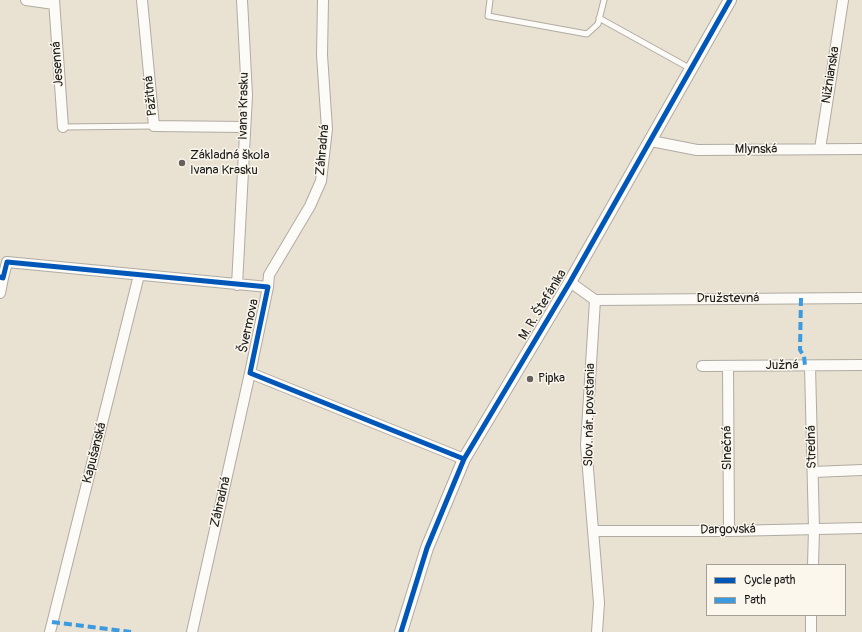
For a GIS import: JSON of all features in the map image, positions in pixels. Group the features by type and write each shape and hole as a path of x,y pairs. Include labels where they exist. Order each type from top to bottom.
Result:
{"street":[{"path":"26,0 54,2"},
{"name":"Pažitná","path":"142,0 154,126 244,127"},
{"name":"Ivana Krasku","path":"237,284 244,127 247,95 242,0"},
{"name":"Záhradná","path":"268,287 268,275 310,206 321,180 327,129 322,55 323,0"},
{"name":"M. R. Štefánika","path":"401,632 427,548 464,459 570,282 730,0"},
{"name":"Nižnianska","path":"820,149 843,0"},
{"name":"Jesenná","path":"54,2 63,128"},
{"name":"Mlynská","path":"651,141 697,150 862,149"},
{"name":"Švermova","path":"2,277 7,262 268,287 250,373 464,459"},
{"name":"Kapušanská","path":"50,632 139,275"},
{"path":"0,292 2,277"},
{"path":"570,282 595,300"},
{"name":"Družstevná","path":"595,300 862,298"},
{"name":"Slov. nár. povstania","path":"595,300 586,445 599,603 597,632"},
{"name":"Južná","path":"702,366 862,365"},
{"name":"Slnečná","path":"728,366 729,531"},
{"name":"Stredná","path":"810,366 814,529 813,564"},
{"name":"Záhradná","path":"192,632 250,373"},
{"path":"813,472 862,470"},
{"name":"Dargovská","path":"593,531 729,531 862,528"},
{"path":"811,616 811,632"}],"lane":[{"path":"490,0 488,16 587,34 598,24 604,0"},
{"path":"599,18 691,69"},
{"path":"63,128 154,126"}],"marked path":[{"path":"801,298 800,350 804,356 805,366"},
{"path":"52,622 131,632"}],"cycle path":[{"path":"401,632 427,548 464,459 570,282 730,0"},
{"path":"0,277 3,278 7,262 268,287 250,373 464,459"}],"place":[{"name":"Základná škola Ivana Krasku","path":"182,163"},
{"name":"Pipka","path":"530,379"}]}
